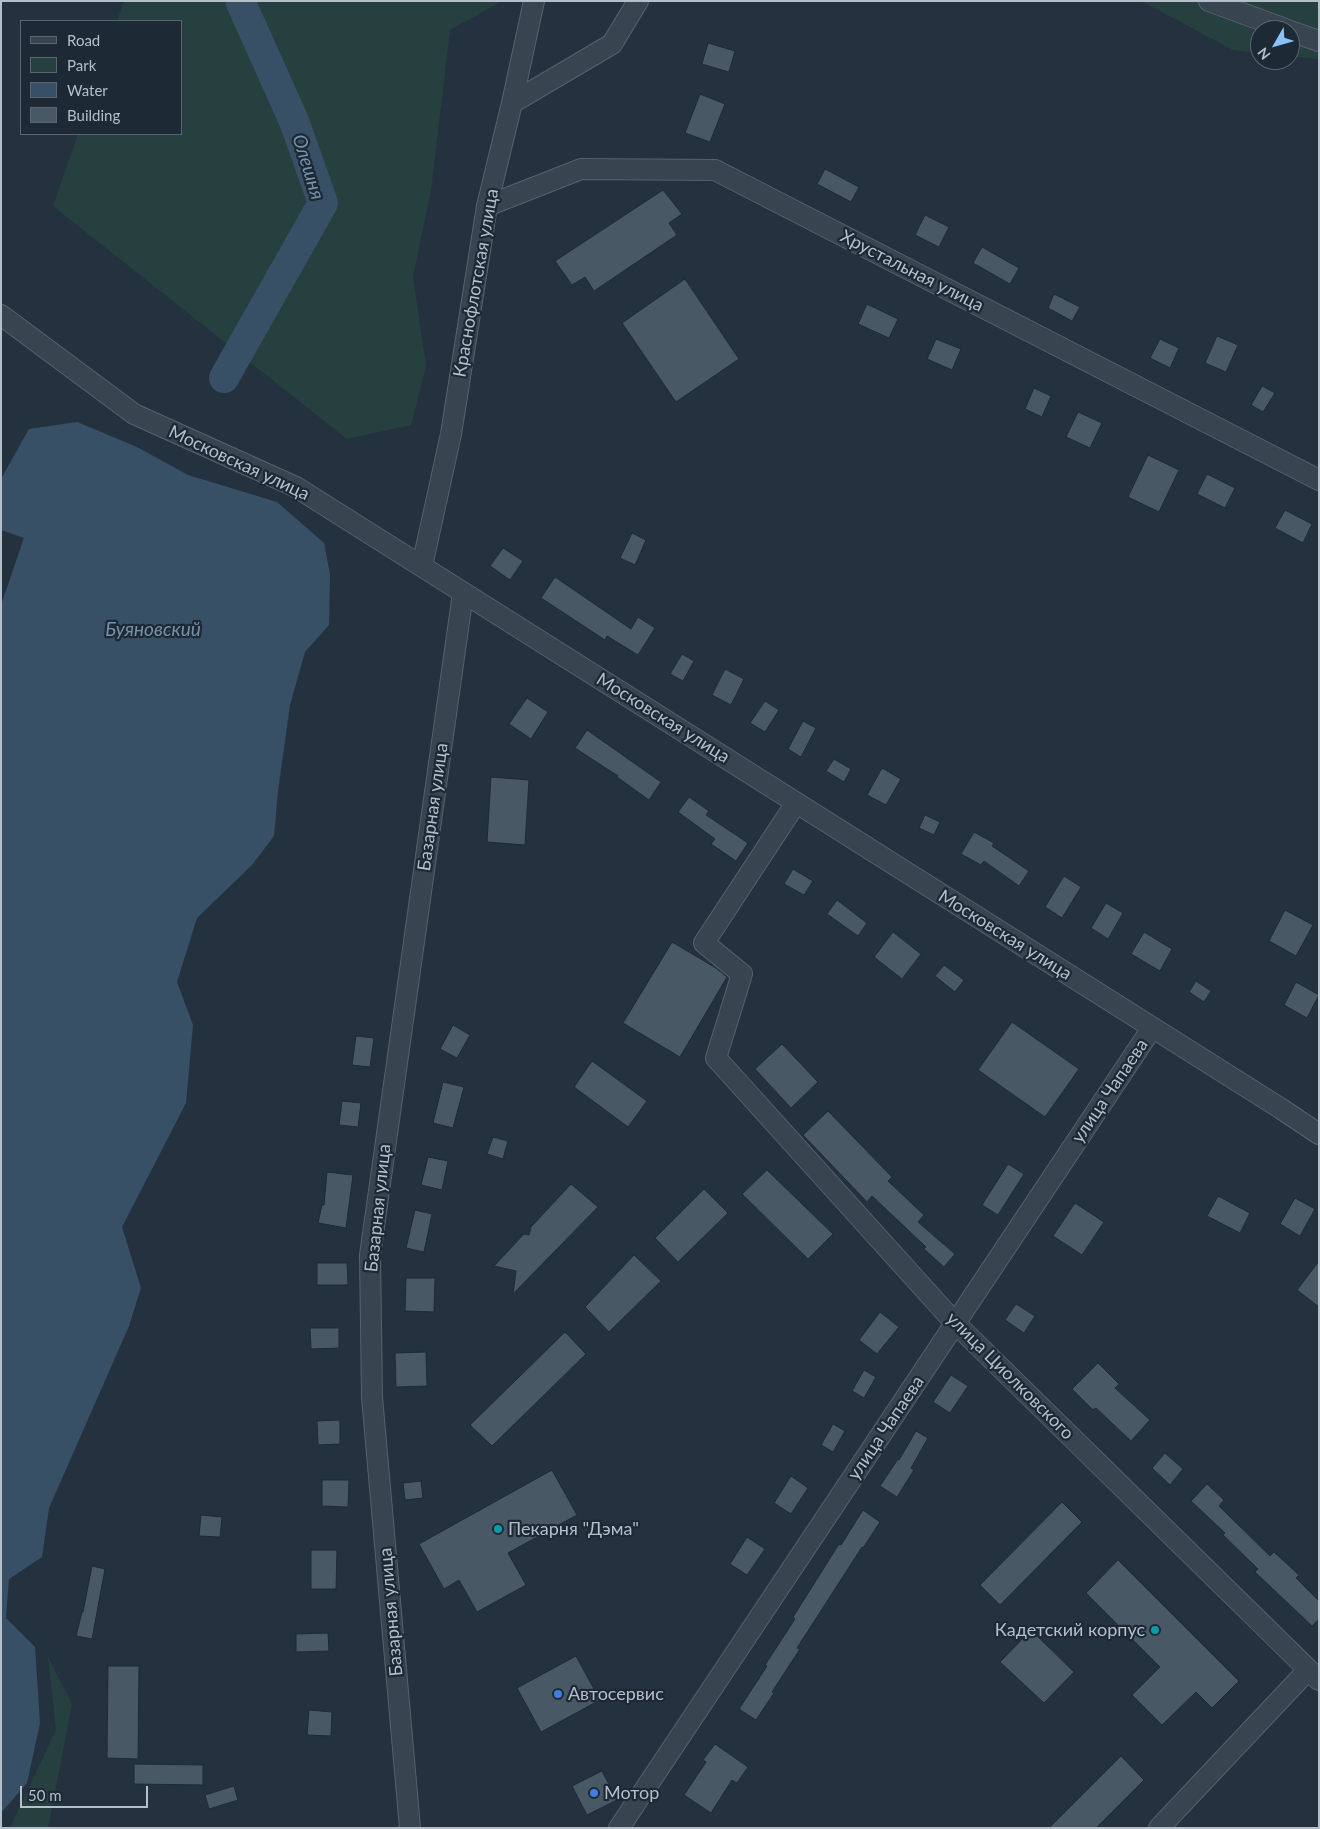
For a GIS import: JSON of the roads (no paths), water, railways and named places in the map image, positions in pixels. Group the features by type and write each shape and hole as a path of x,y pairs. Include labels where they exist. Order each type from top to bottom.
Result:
{"street":[{"name":"Краснофлотская улица","path":"422,566 450,434 487,206 534,1"},
{"path":"512,103 612,44 638,1"},
{"path":"1209,1 1261,20"},
{"path":"1300,34 1319,41"},
{"name":"Хрустальная улица","path":"487,206 581,169 715,170 1319,480"},
{"name":"Московская улица","path":"1,315 134,414 296,487 1319,1134"},
{"name":"Базарная улица","path":"410,1828 372,1397 370,1255 463,593"},
{"name":"улица Циолковского","path":"796,803 704,943 742,974 716,1058 955,1323 1314,1675"},
{"name":"улица Чапаева","path":"619,1828 1152,1028"},
{"path":"1159,1828 1314,1675"}],"water":[{"name":"Буяновский","path":"77,422 137,447 188,475 277,502 324,543 330,574 329,625 305,652 290,705 274,836 252,865 197,918 177,982 193,1025 186,1103 122,1227 141,1288 129,1326 49,1508 42,1557 9,1579 6,1618 35,1647 40,1723 27,1783 1,1813 1,605 24,538 1,530 1,479 29,429"}],"waterway":[{"name":"Олешня","path":"224,378 323,203 294,121 241,3 243,1"}],"place":[{"name":"Пекарня \"Дэма\"","path":"498,1529"},
{"name":"Кадетский корпус","path":"1155,1630"},
{"name":"Автосервис","path":"558,1694"},
{"name":"Мотор","path":"594,1793"}]}
